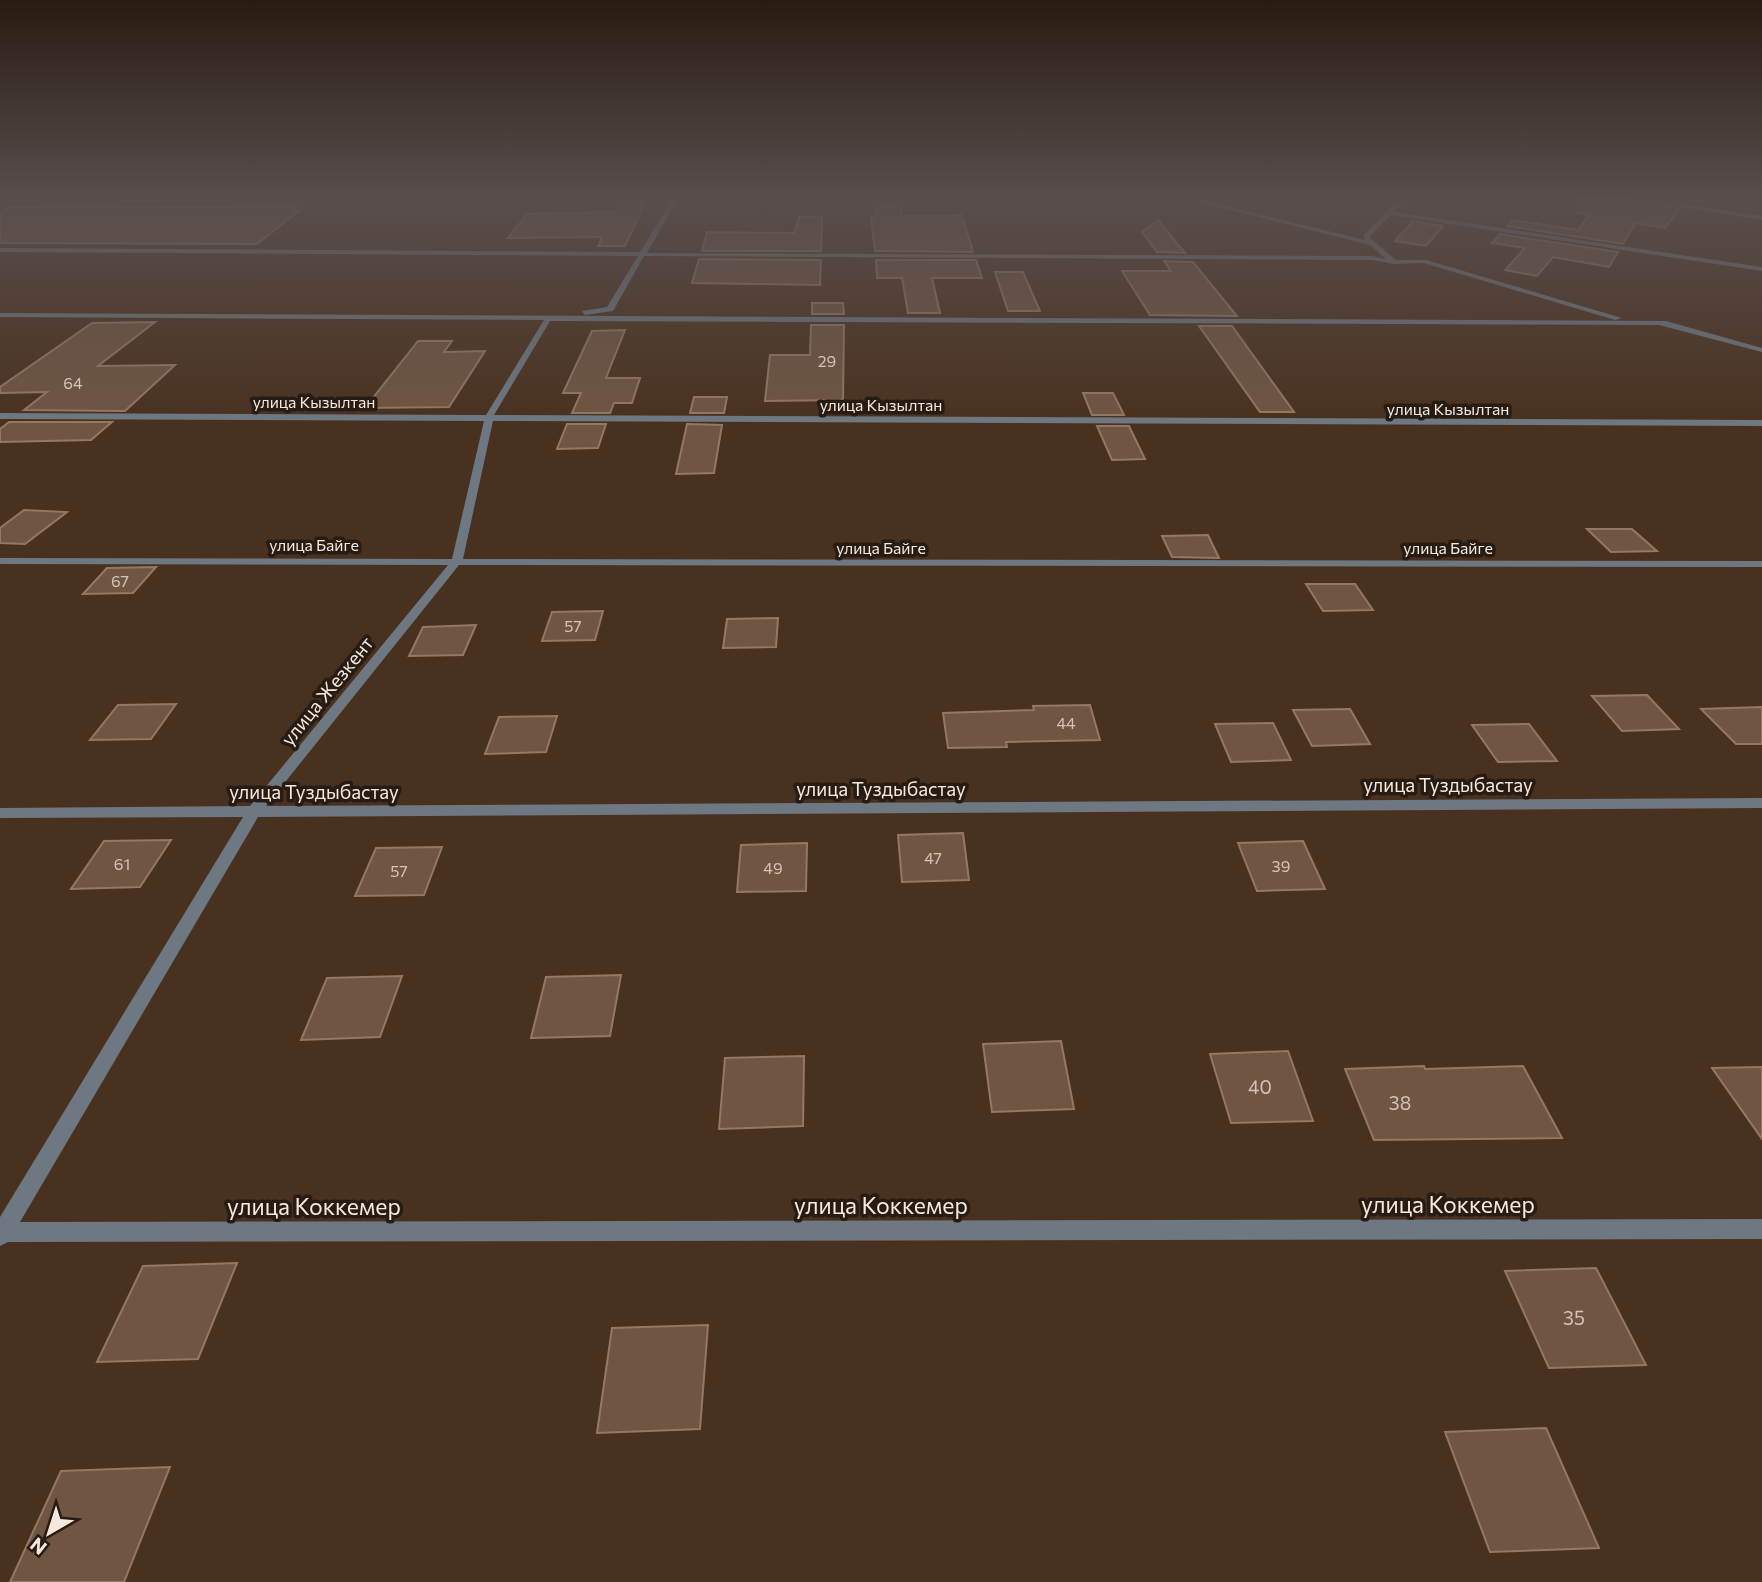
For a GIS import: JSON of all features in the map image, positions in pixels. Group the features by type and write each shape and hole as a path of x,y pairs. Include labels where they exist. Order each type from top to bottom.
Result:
{"street":[{"path":"547,320 610,309 631,273"},
{"path":"1463,273 1616,318 1666,323 1762,350"},
{"path":"0,316 1666,323"},
{"name":"улица Жезкент","path":"1,1233 254,811 457,561 489,417 547,320"},
{"name":"улица Кызылтан","path":"0,416 1762,423"},
{"name":"улица Байге","path":"0,561 1762,564"},
{"name":"улица Туздыбастау","path":"0,813 1762,803"},
{"name":"улица Коккемер","path":"1,1233 1762,1229"}],"building":[{"path":"695,273 820,273 820,285 692,283"},
{"path":"877,273 980,273 982,278 932,278 940,313 908,313 902,278 877,278"},
{"path":"995,273 1023,273 1040,311 1008,311"},
{"path":"1123,273 1202,273 1237,316 1150,315"},
{"path":"1520,273 1540,273 1537,276"},
{"path":"812,303 843,303 844,314 812,314"},
{"path":"155,322 98,366 175,365 125,411 24,410 47,392 0,393 0,387 92,323"},
{"path":"811,325 844,325 843,400 765,401 770,355 810,355"},
{"path":"1199,326 1232,326 1294,412 1260,412"},
{"path":"625,330 606,378 640,378 632,403 614,403 610,413 572,413 581,393 563,393 592,331"},
{"path":"418,341 452,341 444,352 485,351 449,407 365,408"},
{"path":"1083,393 1113,393 1124,415 1092,415"},
{"path":"694,397 727,397 724,413 690,413"},
{"path":"9,422 112,422 91,440 0,442 0,429"},
{"path":"567,424 606,424 598,448 557,449"},
{"path":"687,424 722,425 714,473 676,474"},
{"path":"1097,426 1129,426 1145,459 1112,460"},
{"path":"24,510 67,512 25,544 0,543 0,528"},
{"path":"1587,529 1632,529 1657,551 1611,552"},
{"path":"1208,535 1219,558 1172,557 1162,536"},
{"path":"156,567 133,593 83,594 107,568"},
{"path":"1306,584 1355,584 1373,610 1323,611"},
{"path":"603,611 595,640 542,641 552,612"},
{"path":"778,618 776,647 723,648 727,619"},
{"path":"476,625 463,655 409,656 423,627"},
{"path":"1647,695 1679,729 1622,731 1592,696"},
{"path":"176,704 151,739 90,740 118,705"},
{"path":"1090,705 1100,740 1006,742 1007,747 948,748 943,713"},
{"path":"1762,707 1762,744 1736,744 1701,709"},
{"path":"1350,709 1370,744 1312,746 1293,710"},
{"path":"557,716 546,752 485,754 499,717"},
{"path":"1273,723 1291,760 1231,762 1215,724"},
{"path":"1529,724 1557,761 1498,762 1472,725"},
{"path":"963,833 969,880 902,882 898,835"},
{"path":"171,840 140,887 71,889 104,841"},
{"path":"1303,841 1325,889 1257,891 1238,843"},
{"path":"807,843 806,891 737,892 741,845"},
{"path":"442,847 424,895 355,896 376,848"},
{"path":"621,975 610,1036 531,1038 546,977"},
{"path":"402,976 380,1037 301,1040 327,978"},
{"path":"1061,1041 1074,1109 992,1112 983,1044"},
{"path":"1288,1051 1313,1121 1231,1123 1210,1054"},
{"path":"804,1056 803,1126 719,1129 725,1058"},
{"path":"1424,1066 1425,1069 1523,1066 1562,1138 1374,1140 1345,1069"},
{"path":"1762,1067 1762,1139 1712,1068"},
{"path":"237,1263 198,1359 97,1362 143,1266"},
{"path":"1596,1268 1646,1365 1549,1368 1505,1271"},
{"path":"708,1325 700,1429 597,1433 612,1328"},
{"path":"1546,1428 1599,1548 1490,1552 1445,1432"},
{"path":"170,1467 124,1582 10,1582 61,1471"}]}
